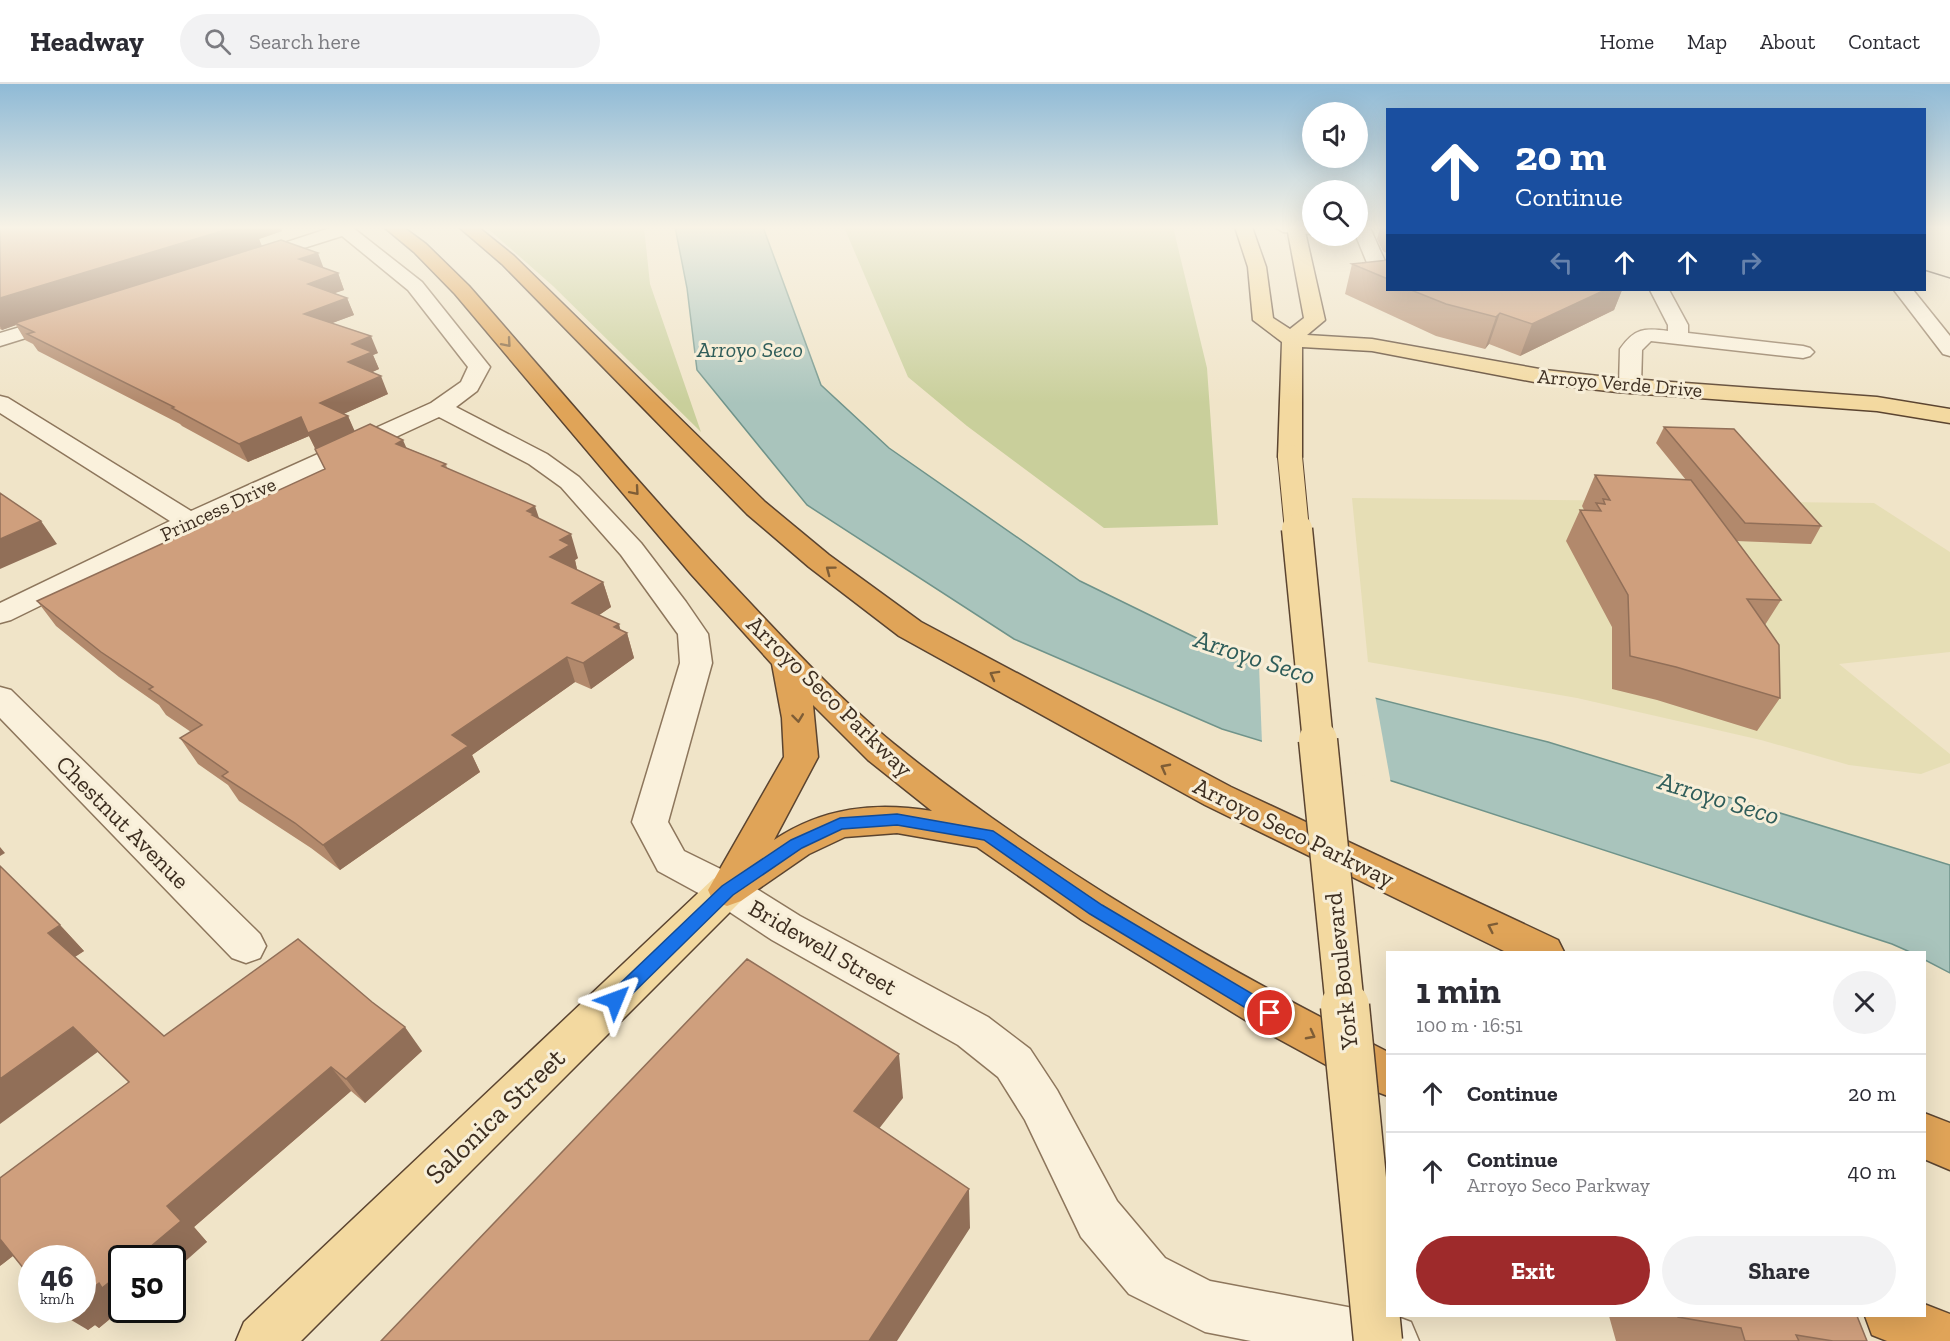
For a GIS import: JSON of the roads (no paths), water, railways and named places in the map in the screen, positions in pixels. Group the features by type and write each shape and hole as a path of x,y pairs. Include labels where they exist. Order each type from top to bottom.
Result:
{"highway":[{"name":"Arroyo Seco Parkway","path":"458,286 693,559 787,661 880,751 988,835 1106,916 1270,1013 1386,1074"},
{"name":"Arroyo Seco Parkway","path":"534,286 756,508 819,561 910,629 1218,796 1542,951"},
{"path":"727,890 801,758 799,718 787,661"},
{"path":"727,890 796,844 840,824 897,819 988,835"},
{"path":"1926,1136 1950,1147"},
{"path":"1893,1317 1949,1341"}],"main road":[{"path":"1259,286 1263,320 1292,340 1304,326 1315,320 1308,286"},
{"name":"Arroyo Verde Drive","path":"1292,340 1372,345 1545,377 1630,386 1877,404 1950,416"},
{"name":"York Boulevard","path":"1292,340 1290,457 1378,1341"},
{"name":"Salonica Street","path":"263,1341 727,890"}],"street":[{"path":"415,286 479,367 477,379 463,392 439,408"},
{"path":"1661,291 1678,325 1678,338"},
{"path":"1903,291 1950,350"},
{"path":"0,340 79,315"},
{"path":"1630,386 1631,350 1646,334 1803,352"},
{"path":"0,403 190,522"},
{"name":"Princess Drive","path":"0,614 190,522 439,408"},
{"name":"Bridewell Street","path":"439,408 538,459 570,482 631,549 693,634 696,663 650,822 671,861 727,890 786,928 973,1031 1014,1063 1041,1105 1100,1219 1147,1276 1205,1306 1392,1341"},
{"name":"Chestnut Avenue","path":"0,698 246,946"}],"water":[{"name":"Arroyo Seco","path":"687,286 785,286 821,385 889,448 1080,581 1260,669 1548,742 1950,865 1950,973 1926,961 1926,951 1908,951 1395,782 1222,729 1014,639 807,505 697,370"}]}
